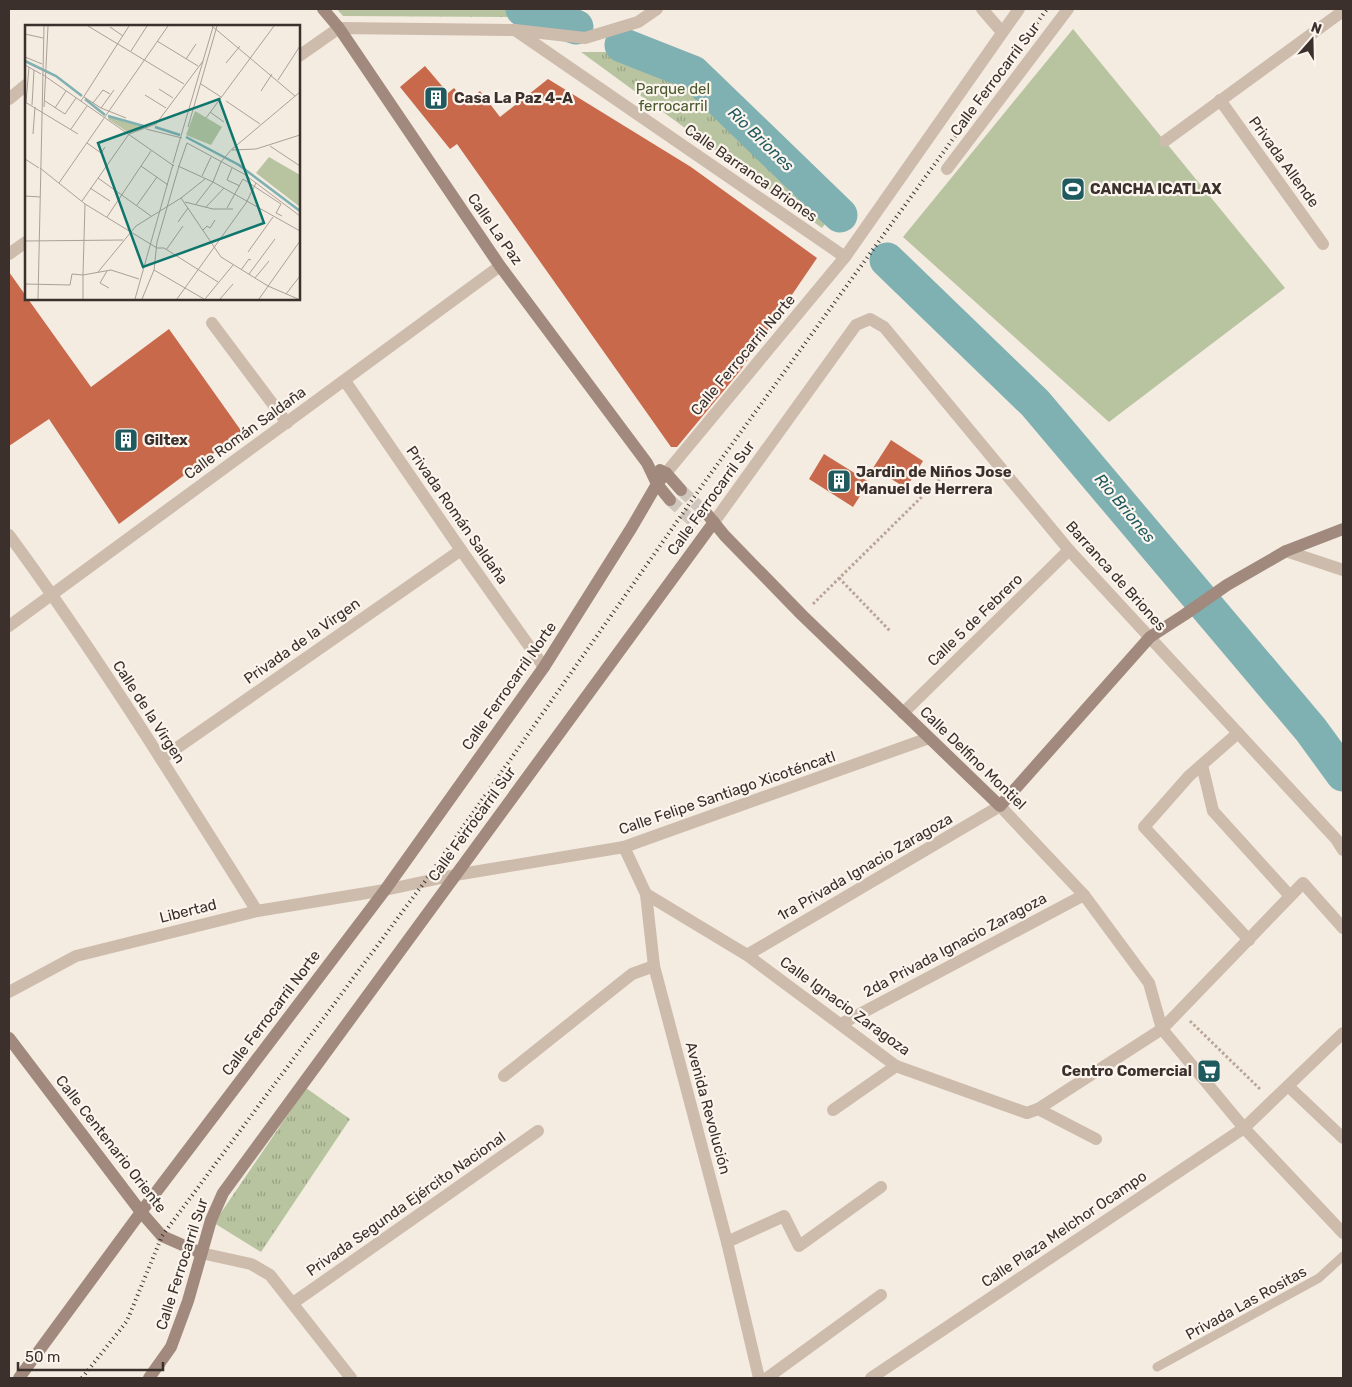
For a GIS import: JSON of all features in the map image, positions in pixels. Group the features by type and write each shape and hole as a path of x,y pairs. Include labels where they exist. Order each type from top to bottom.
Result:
{"main road":[{"name":"Calle La Paz","path":"324,9 339,28 500,266 647,463 657,484 670,500"},
{"name":"Calle La Paz","path":"647,463 666,474 681,490"},
{"name":"Calle Ferrocarril Norte","path":"19,1378 141,1212 385,890 544,667 657,484 666,474"},
{"name":"Calle Delfino Montiel","path":"706,523 725,536 802,615 1000,806"},
{"name":"Calle Ferrocarril Sur","path":"149,1378 171,1347 188,1301 211,1220 223,1193 455,875 706,523"},
{"path":"1000,806 1150,638 1227,585 1286,551 1343,529"},
{"name":"Calle Centenario Oriente","path":"9,1038 141,1212 162,1236 201,1253"}],"street":[{"path":"300,55 339,28 515,30 585,38 638,22 657,9"},
{"path":"982,9 1002,32"},
{"name":"Calle Ferrocarril Norte","path":"666,474 845,257 1019,9"},
{"name":"Calle Ferrocarril Sur","path":"947,170 1068,9"},
{"path":"1164,141 1343,11"},
{"name":"Calle Barranca Briones","path":"515,30 845,257"},
{"path":"9,99 25,86"},
{"name":"Privada Allende","path":"1220,100 1322,244"},
{"path":"9,254 25,243"},
{"name":"Calle Román Saldaña","path":"9,626 500,266"},
{"name":"Calle Ferrocarril Sur","path":"706,523 856,325 870,319"},
{"name":"Barranca de Briones","path":"870,319 884,326 1070,550 1336,839 1343,850"},
{"path":"212,323 287,423"},
{"name":"Privada Román Saldaña","path":"345,381 544,667"},
{"name":"Calle de la Virgen","path":"9,535 53,594 257,911"},
{"name":"Privada de la Virgen","path":"161,760 461,550"},
{"name":"Calle 5 de Febrero","path":"903,713 1070,550"},
{"path":"1286,551 1343,570"},
{"path":"1238,734 1189,776 1144,827 1249,940"},
{"name":"Calle Felipe Santiago Xicoténcatl","path":"385,890 455,875 624,847 929,738"},
{"path":"1202,765 1213,811 1290,896"},
{"name":"Calle Delfino Montiel","path":"1000,806 1084,895 1149,984 1162,1029 1244,1128 1343,1232"},
{"name":"1ra Privada Ignacio Zaragoza","path":"747,955 1000,806"},
{"name":"Avenida Revolución","path":"624,847 646,894 654,966 727,1242 759,1378"},
{"path":"1038,1110 1162,1029 1303,883 1343,928"},
{"name":"Libertad","path":"9,992 76,956 257,911 385,890"},
{"name":"Calle Ignacio Zaragoza","path":"646,894 747,955 896,1066 1028,1113 1038,1110"},
{"name":"2da Privada Ignacio Zaragoza","path":"841,1024 1084,895"},
{"path":"504,1076 632,974 654,966"},
{"name":"Calle Plaza Melchor Ocampo","path":"870,1378 1244,1128 1343,1034"},
{"path":"833,1110 896,1066"},
{"path":"1288,1086 1343,1138"},
{"path":"1038,1110 1096,1139"},
{"name":"Privada Segunda Ejército Nacional","path":"293,1303 538,1131"},
{"path":"727,1242 784,1216 799,1246 881,1187"},
{"path":"201,1253 251,1264 270,1276 351,1378"},
{"path":"767,1378 881,1295"}],"lane":[{"name":"Privada Las Rositas","path":"1157,1367 1319,1278 1343,1256"}],"path":[{"path":"802,615 947,472"},
{"path":"839,578 891,632"},
{"path":"1179,1012 1272,1101"}],"green space":[{"path":"337,9 509,9 518,17 343,16"},
{"name":"CANCHA ICATLAX","path":"1073,29 1285,288 1109,422 903,237"},
{"name":"Parque del ferrocarril","path":"581,52 615,52 682,82 831,216 822,228"},
{"path":"306,1088 350,1119 261,1252 214,1223"}],"building":[{"path":"425,66 448,93 454,88 466,102 480,91 500,117 548,79 691,167 817,258 740,371 677,447 671,447 457,144 450,149 400,87"},
{"path":"9,272 25,295 25,300 29,300 91,387 169,329 242,432 119,524 49,419 9,446"},
{"path":"891,440 923,461 906,488 873,468"},
{"name":"Jardin de Niños Jose Manuel de Herrera","path":"824,454 869,482 853,507 809,479"}],"waterway":[{"name":"Rio Briones","path":"523,9 576,27"},
{"name":"Rio Briones","path":"622,45 693,73 840,215"},
{"name":"Rio Briones","path":"887,260 1035,403 1311,730 1343,774"}],"tunnel":[{"path":"681,490 707,514"},
{"path":"670,500 697,525"}],"railway":[{"path":"82,1378 127,1321 162,1236 426,880 704,483 1047,9"}],"place":[{"name":"Casa La Paz 4-A","path":"436,98"},
{"name":"CANCHA ICATLAX","path":"1073,189"},
{"name":"Giltex","path":"126,440"},
{"name":"Jardin de Niños Jose Manuel de Herrera","path":"839,481"},
{"name":"Centro Comercial","path":"1209,1071"}]}
